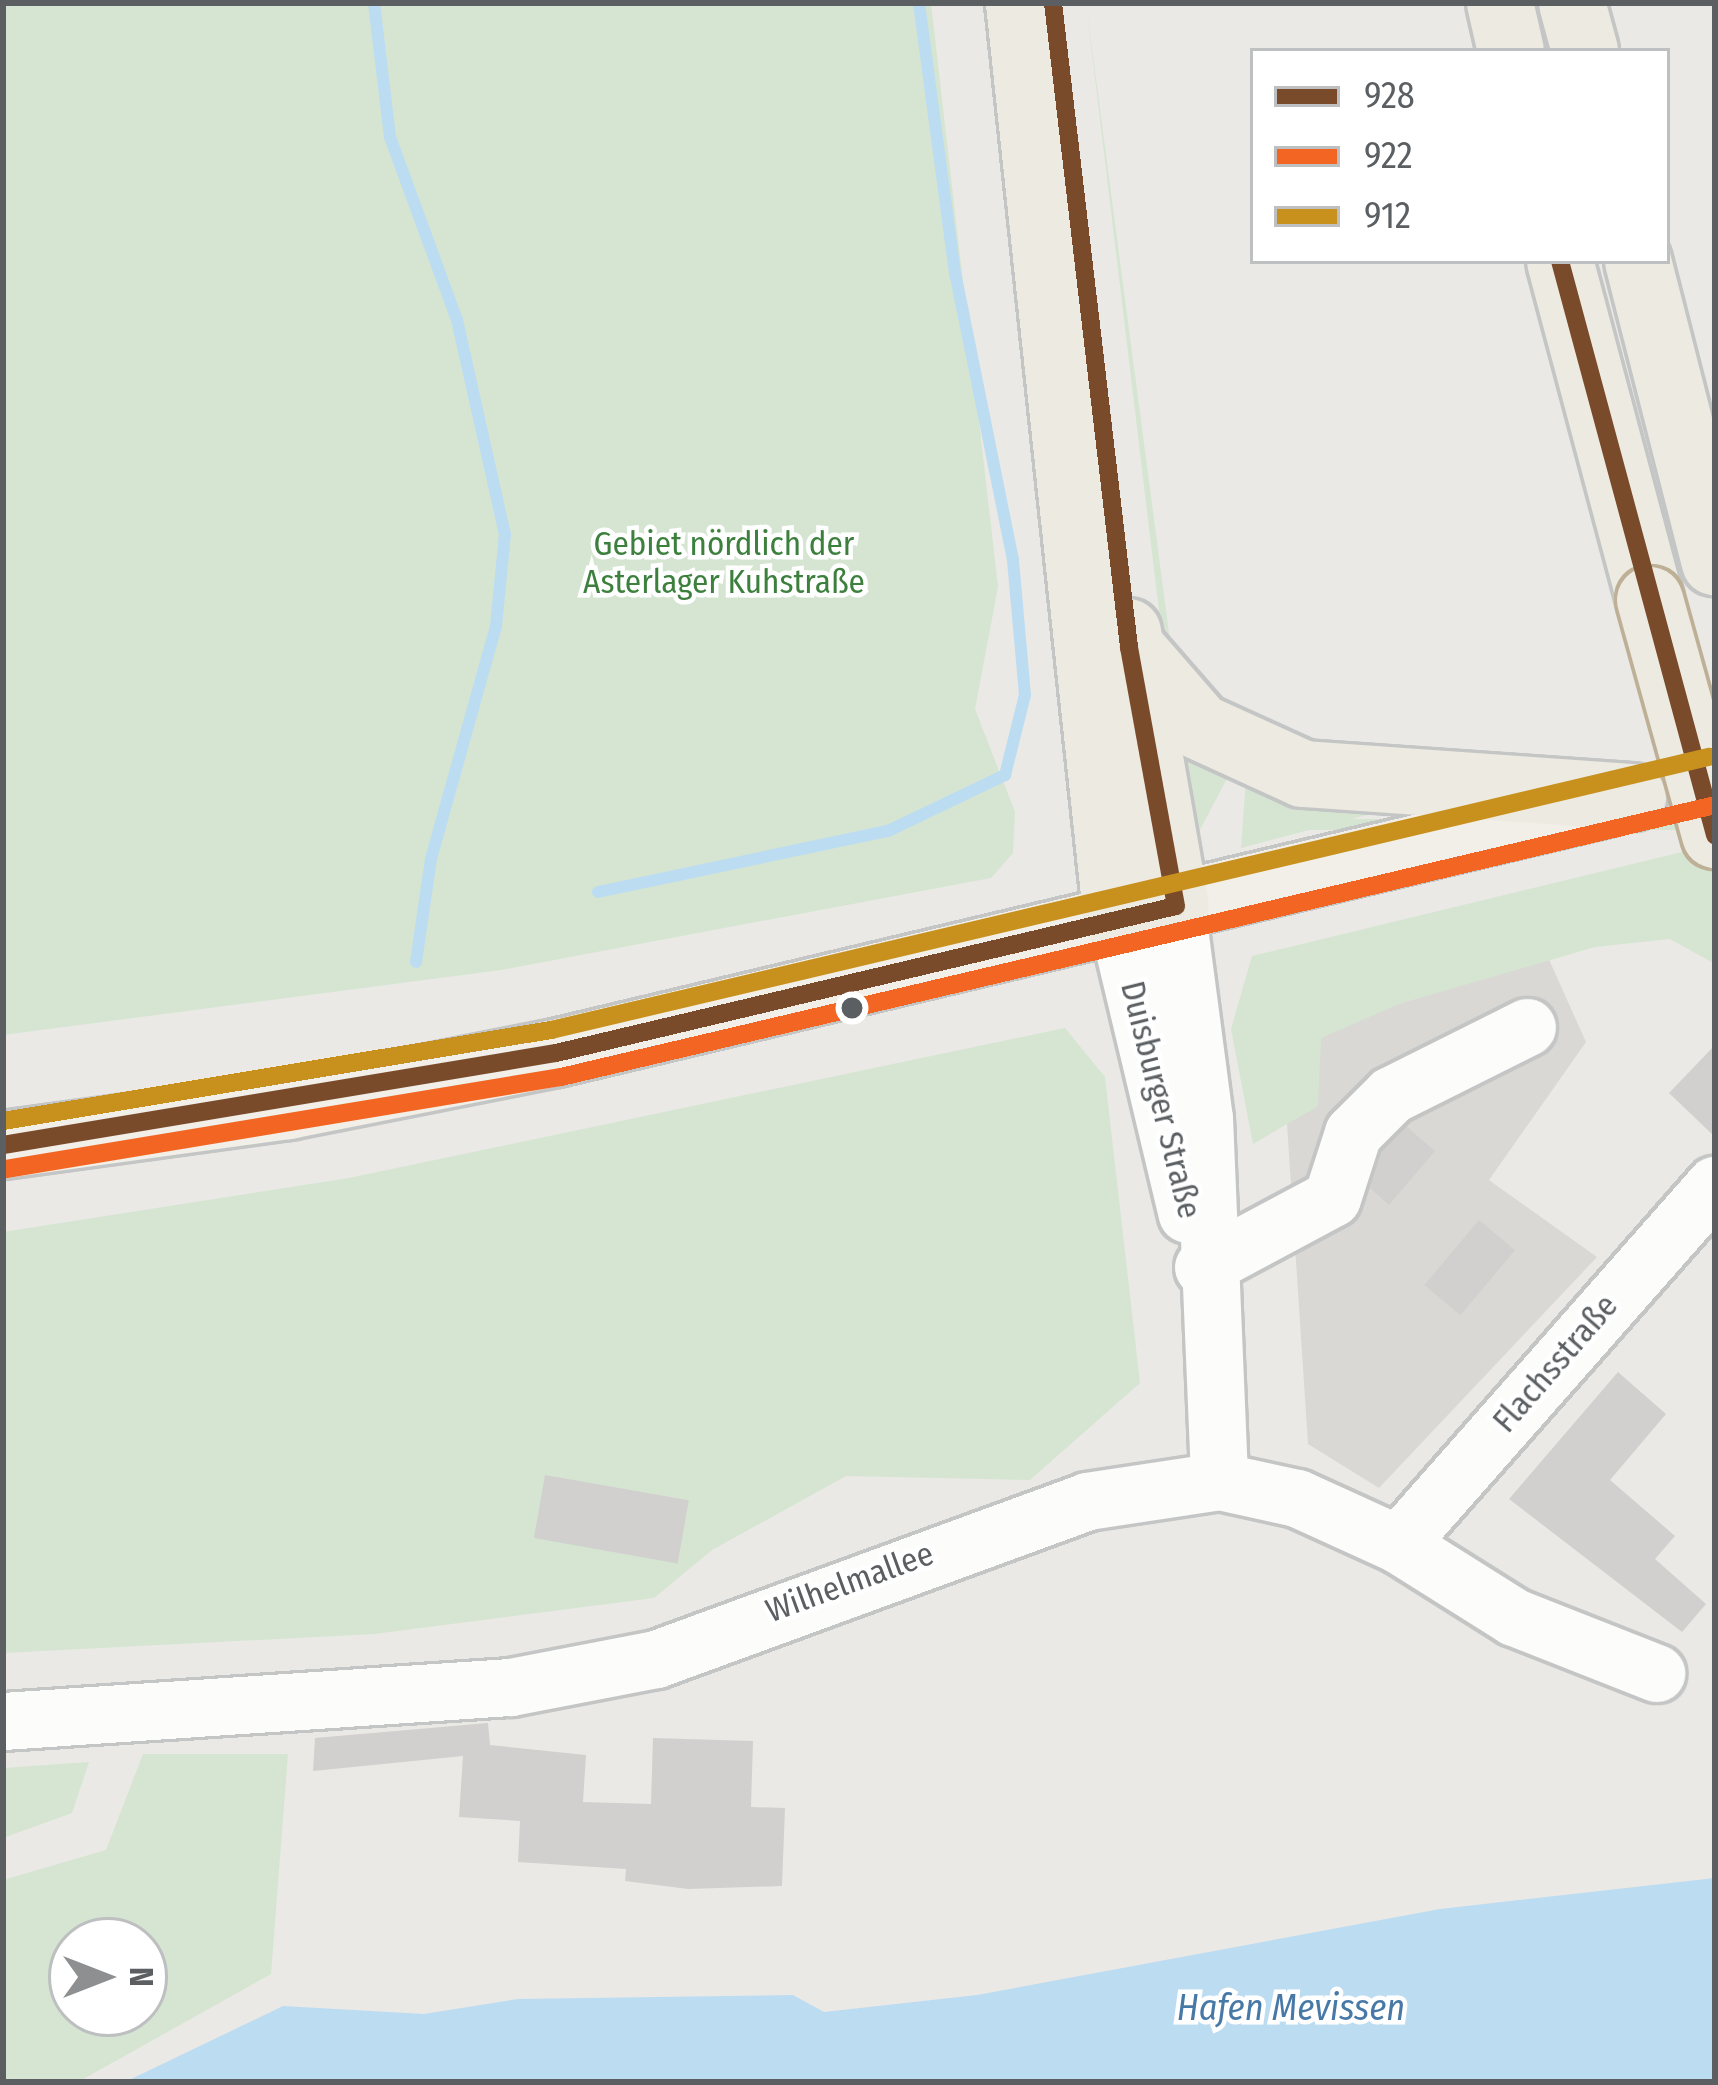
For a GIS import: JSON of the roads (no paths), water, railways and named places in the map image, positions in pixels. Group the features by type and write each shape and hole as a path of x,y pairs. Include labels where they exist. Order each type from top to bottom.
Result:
{"highway":[{"path":"1019,3 1147,914"},
{"path":"1053,3 1130,646 1147,914"},
{"path":"1500,3 1509,48"},
{"path":"1572,3 1584,48"},
{"path":"1561,264 1715,835"},
{"path":"1639,264 1715,562"},
{"path":"1130,646 1200,727 1303,774 1634,796"}],"main road":[{"path":"3,1144 288,1106 556,1053 1715,780"}],"street":[{"name":"Duisburger Straße","path":"1147,914 1204,1118 1203,1268 1219,1481"},
{"path":"1203,1268 1332,1198 1353,1133 1391,1095 1527,1027"},
{"name":"Flachsstraße","path":"1398,1544 1715,1185"},
{"name":"Wilhelmallee","path":"3,1721 510,1687 635,1663 1087,1501 1219,1481 1297,1498 1398,1544 1514,1617 1656,1673"}],"water":[{"name":"Hafen Mevissen","path":"1715,1878 1715,2082 125,2082 283,2006 424,2014 518,1999 793,1995 824,2012 977,1995 1440,1909"}],"waterway":[{"path":"374,3 390,137 457,320 505,534 496,626 431,859 416,962"},
{"path":"598,892 888,831 1005,775 1025,695 1013,560 955,273 919,3"}],"park label":[{"name":"Gebiet nördlich der Asterlager Kuhstraße","path":"724,564"}]}
